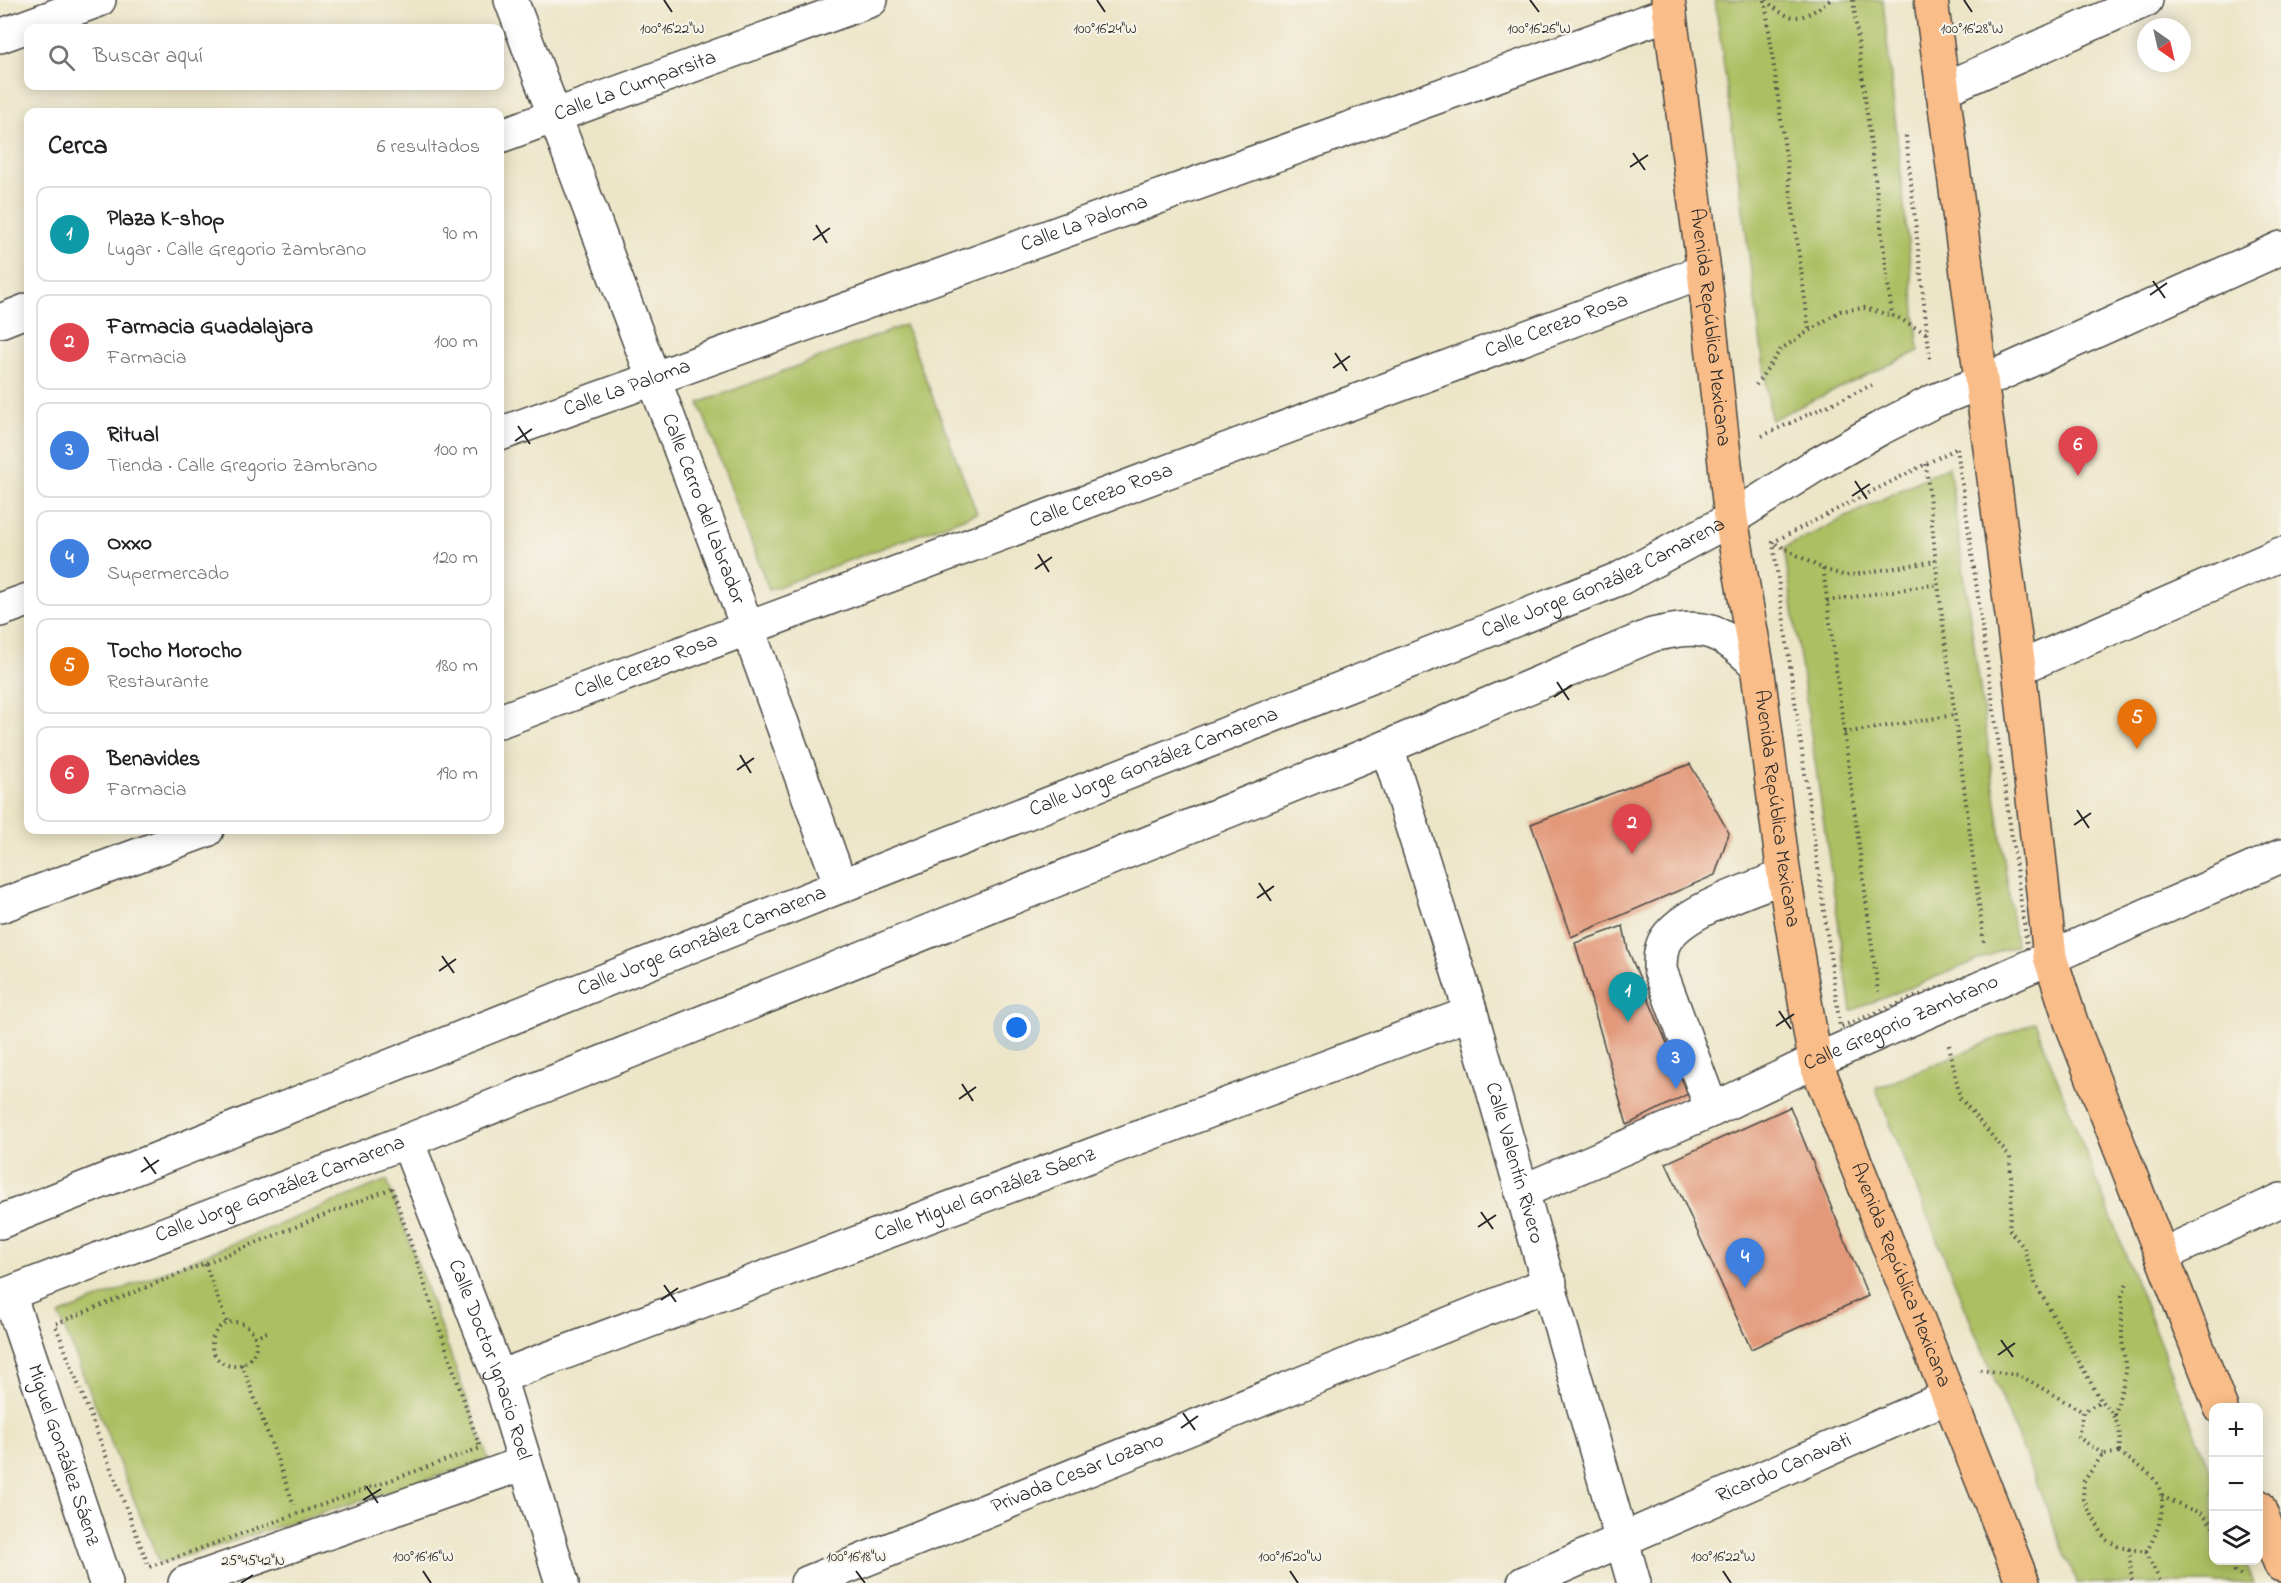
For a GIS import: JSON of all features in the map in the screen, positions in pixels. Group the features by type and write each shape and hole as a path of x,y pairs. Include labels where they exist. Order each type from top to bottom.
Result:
{"main road":[{"path":"1931,0 2019,668 2050,957 2071,1022 2218,1403"},
{"name":"Avenida República Mexicana","path":"1669,6 1704,271 1731,519 1757,665 1784,876 1815,1061 2023,1583"},
{"path":"2267,1510 2281,1564"}],"street":[{"path":"33,24 99,0"},
{"name":"Calle Cerro del Labrador","path":"511,0 748,629 841,886"},
{"name":"Calle La Cumparsita","path":"504,134 871,0"},
{"path":"1942,90 2146,0"},
{"name":"Calle La Paloma","path":"504,433 1669,6"},
{"path":"0,36 24,27"},
{"name":"Calle Jorge González Camarena","path":"0,1222 1621,578 1731,519 1814,466 1934,401 1982,382 2281,248"},
{"name":"Calle Cerezo Rosa","path":"504,720 1704,271"},
{"path":"0,321 24,312"},
{"path":"2019,668 2281,554"},
{"path":"0,610 24,601"},
{"name":"Calle Jorge González Camarena","path":"5,1296 407,1141 1387,747 1652,635 1676,630 1704,629 1721,635 1757,665"},
{"name":"Calle Valentín Rivero","path":"1387,747 1471,1013 1634,1583"},
{"path":"0,906 196,834"},
{"name":"Calle Gregorio Zambrano","path":"1521,1192 1712,1110 1815,1061 2281,856"},
{"path":"1712,1110 1660,970 1660,954 1666,939 1679,925 1700,911 1784,876"},
{"name":"Calle Miguel González Sáenz","path":"499,1377 1471,1013"},
{"name":"Calle Doctor Ignacio Roel","path":"407,1141 499,1377 562,1583"},
{"path":"2162,1256 2281,1200"},
{"name":"Privada Cesar Lozano","path":"807,1583 1550,1283"},
{"name":"Miguel González Sáenz","path":"5,1296 105,1583"},
{"name":"Ricardo Canavati","path":"1524,1583 1947,1397"},
{"path":"185,1583 525,1463"}],"path":[{"path":"1766,0 1778,12 1792,17 1808,16 1830,0"},
{"path":"1766,0 1809,330"},
{"path":"1853,0 1892,316"},
{"path":"1906,131 1930,359 1919,363"},
{"path":"1753,377 1754,388 1781,349 1840,311 1864,308 1892,316 1927,334"},
{"path":"1759,427 1760,437 1877,383"},
{"path":"1957,448 2028,952 1840,1027 1773,542 1957,448"},
{"path":"1926,464 1935,561 1985,945"},
{"path":"1773,542 1823,569 1846,576 1935,561"},
{"path":"1823,569 1881,1011"},
{"path":"1827,601 1938,584"},
{"path":"1844,733 1954,715"},
{"path":"1986,957 1988,968"},
{"path":"1939,1050 1959,1041"},
{"path":"1948,1046 1960,1098 2010,1157 2012,1195 2009,1229 2024,1248 2036,1285 2102,1401 2115,1415 2121,1436 2119,1453"},
{"path":"392,1188 480,1448 297,1514 149,1567 55,1324 392,1188"},
{"path":"205,1264 227,1323"},
{"path":"2115,1415 2126,1372 2122,1339 2122,1296 2130,1276"},
{"path":"238,1322 245,1325 254,1336 255,1351 251,1358 242,1364 230,1366 223,1363 214,1353 212,1347 214,1333 227,1323 238,1322"},
{"path":"254,1336 271,1331"},
{"path":"242,1364 297,1514"},
{"path":"1981,1380 1977,1369 2019,1375 2083,1412"},
{"path":"2102,1401 2083,1412 2078,1437 2103,1454 2119,1453 2153,1478 2162,1496 2160,1518 2154,1540 2146,1552"},
{"path":"2103,1454 2084,1480 2083,1499 2105,1539 2119,1547 2146,1552"},
{"path":"2162,1496 2204,1514 2209,1521"},
{"path":"2129,1549 2132,1583"},
{"path":"2146,1552 2161,1583"}],"green space":[{"path":"1715,0 1883,0 1919,351 1771,420"},
{"path":"905,325 977,513 769,590 699,403"},
{"path":"1949,466 2016,945 1851,1011 1784,548"},
{"path":"2035,1022 2209,1469 2209,1565 2247,1565 2254,1583 2077,1583 1876,1089"},
{"path":"387,1180 489,1460 160,1564 59,1315"}],"building":[{"path":"1690,764 1729,833 1715,875 1571,937 1531,824"},
{"path":"1623,926 1628,950 1688,1094 1627,1125 1575,943"},
{"path":"1790,1107 1868,1296 1751,1349 1666,1163"}],"place":[{"name":"Benavides","path":"2078,476"},
{"name":"Tocho Morocho","path":"2137,749"},
{"name":"Farmacia Guadalajara","path":"1632,854"},
{"name":"Plaza K-shop","path":"1628,1022"},
{"name":"Ritual","path":"1676,1089"},
{"name":"Oxxo","path":"1745,1288"}]}
